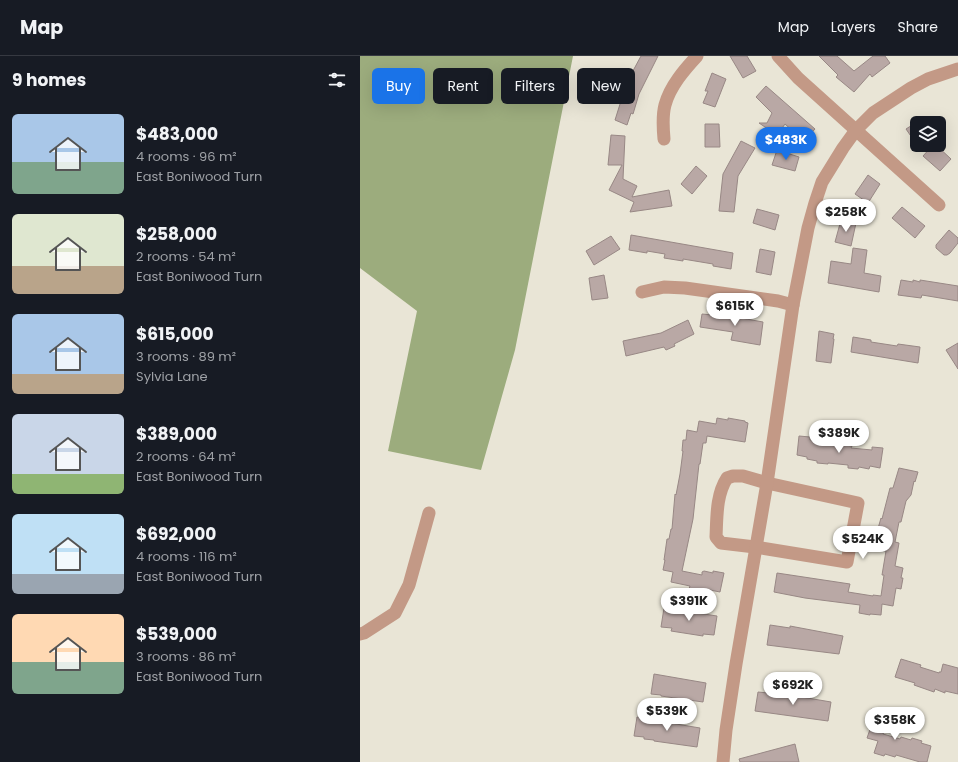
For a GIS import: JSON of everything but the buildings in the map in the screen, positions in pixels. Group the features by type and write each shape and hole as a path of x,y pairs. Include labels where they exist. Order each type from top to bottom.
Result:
{"street":[{"path":"664,139 663,120 665,104 679,77 697,56"},
{"path":"778,56 798,78 939,205"},
{"path":"723,762 726,730 755,547 767,484 793,305 808,228 822,182 856,130 874,113 911,88 928,79 958,69"},
{"path":"642,292 664,287 685,288 778,301 793,305"},
{"path":"743,476 767,484 858,503 847,562 755,547 721,543 716,537 721,490 727,478 743,476"},
{"path":"360,634 364,633 395,613 409,585 429,513"}],"green space":[{"path":"360,56 573,56 569,76 569,68 501,68 501,104 564,104 515,350 481,470 388,451 417,311 360,268"}]}
